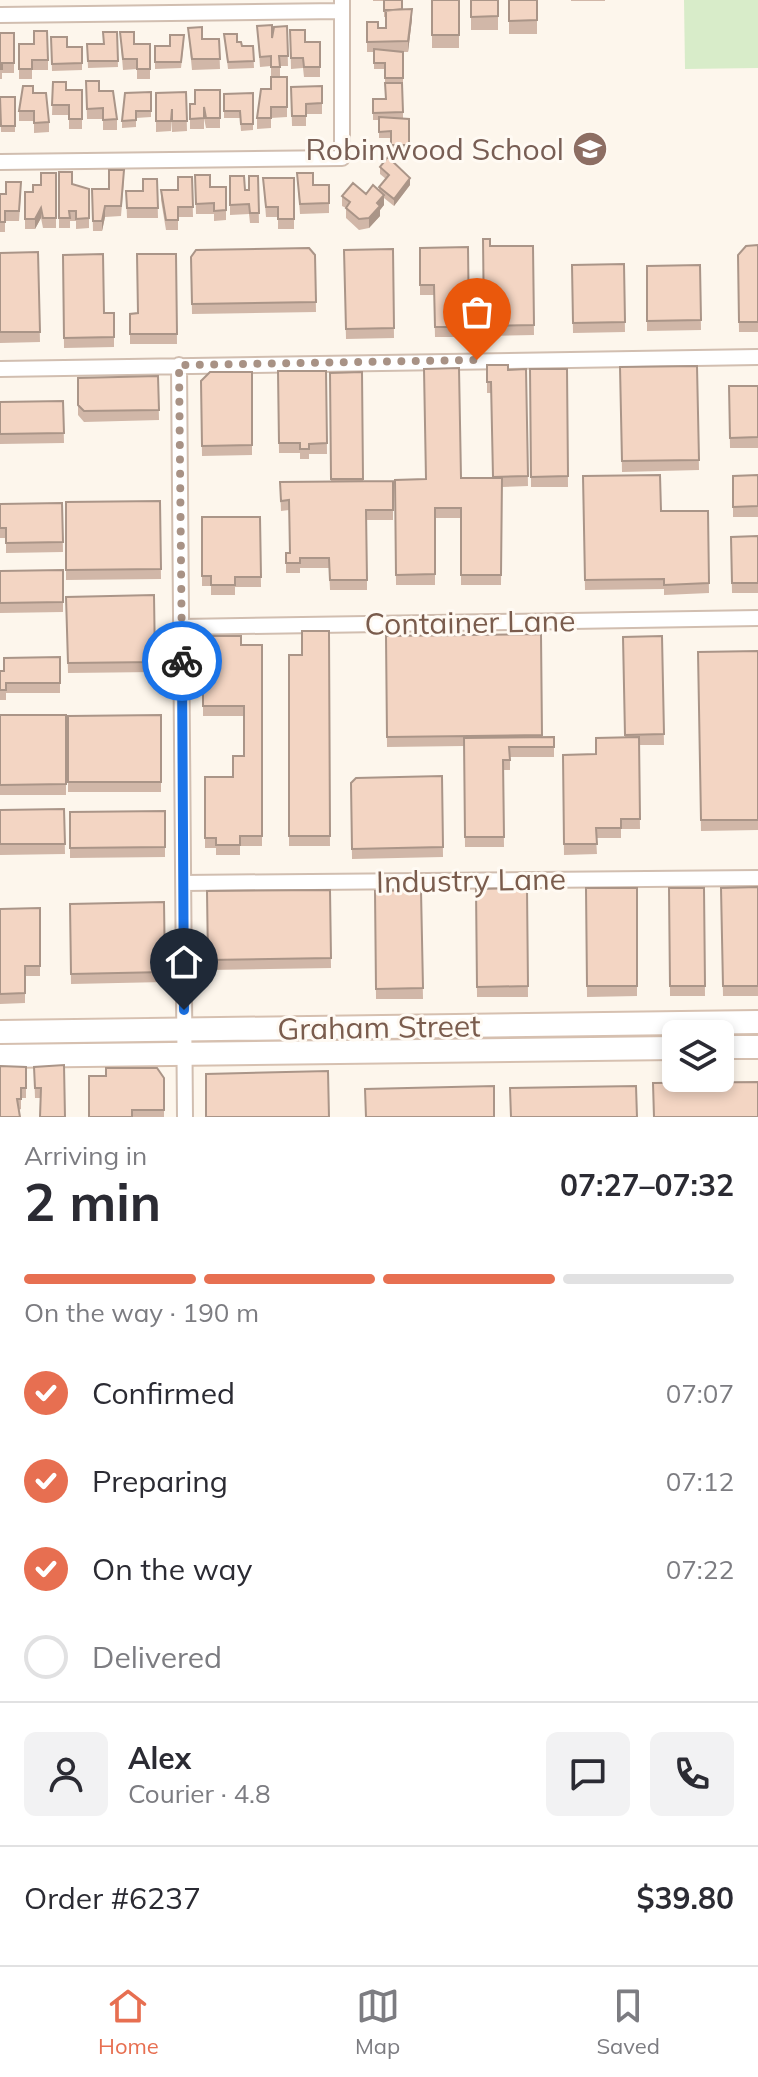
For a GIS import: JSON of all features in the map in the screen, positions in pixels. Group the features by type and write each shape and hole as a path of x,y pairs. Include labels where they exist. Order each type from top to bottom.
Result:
{"street":[{"path":"0,15 342,5 342,158 0,162"},
{"path":"0,369 758,357"},
{"path":"179,365 185,1117"},
{"name":"Container Lane","path":"182,627 758,618"},
{"name":"Industry Lane","path":"184,883 758,878"},
{"name":"Graham Street","path":"0,1032 758,1022"},
{"path":"501,1025 501,1050"},
{"path":"734,1047 758,1047"},
{"name":"Graham Street","path":"0,1056 662,1048"}],"green space":[{"path":"684,0 758,0 758,68 685,69"}],"building":[{"path":"384,0 402,0 402,9 384,11"},
{"path":"432,0 459,0 459,35 432,35"},
{"path":"471,0 498,0 498,16 471,17"},
{"path":"509,0 537,0 537,20 509,21"},
{"path":"412,9 408,41 367,42 367,22 378,22 378,28 386,28 386,10"},
{"path":"272,25 272,38 274,27 287,26 288,56 279,56 280,67 271,67 271,56 260,57 257,26"},
{"path":"202,27 202,39 219,39 220,59 192,59 188,28"},
{"path":"290,30 305,30 305,42 320,42 320,67 304,67 303,58 291,58"},
{"path":"34,31 47,31 48,60 32,60 32,69 19,69 19,44 34,44"},
{"path":"103,32 117,32 118,61 88,61 87,44 104,44"},
{"path":"120,32 134,32 134,44 150,44 150,69 137,69 137,59 123,59"},
{"path":"0,33 14,33 14,63 2,63 2,69 0,69"},
{"path":"224,34 237,34 237,42 241,42 242,46 253,46 254,61 228,62"},
{"path":"170,35 184,35 181,62 155,62 155,46 170,46"},
{"path":"51,37 67,37 67,47 82,47 82,63 52,64"},
{"path":"374,49 403,52 403,78 385,78 385,63 374,63"},
{"path":"271,77 287,77 287,107 271,107 271,118 257,118 261,89 271,89"},
{"path":"86,81 99,81 99,91 113,91 117,119 103,120 103,108 87,109"},
{"path":"53,82 66,82 66,90 82,90 82,119 69,119 69,105 52,105"},
{"path":"385,83 402,83 403,112 373,113 373,99 386,99"},
{"path":"23,86 33,86 33,93 46,93 49,122 34,123 34,111 19,111"},
{"path":"322,86 322,103 306,104 306,116 292,116 291,87"},
{"path":"195,90 220,90 220,118 206,118 204,107 204,118 190,119 190,104 195,104"},
{"path":"151,92 151,111 136,111 136,120 122,121 125,93"},
{"path":"186,92 187,121 172,121 172,109 171,121 156,121 156,93"},
{"path":"253,93 253,124 241,124 240,111 224,111 224,94"},
{"path":"0,97 15,97 15,126 1,126"},
{"path":"379,117 409,119 409,145 391,145 391,131 379,132"},
{"path":"388,157 410,178 394,199 379,187 389,175 380,167"},
{"path":"109,170 124,170 121,206 105,206 102,221 93,221 92,189 109,189"},
{"path":"59,172 72,172 72,184 89,189 89,218 76,219 76,211 69,211 70,218 59,218"},
{"path":"41,173 56,173 56,218 43,218 41,208 35,219 25,219 25,192 33,192 33,185 41,185"},
{"path":"297,173 313,173 313,185 329,185 329,203 300,204"},
{"path":"195,175 210,175 210,187 226,187 226,210 214,211 214,203 196,204"},
{"path":"230,176 244,176 245,190 249,190 249,176 258,176 259,213 250,213 249,204 230,205"},
{"path":"178,177 192,177 193,207 178,207 178,220 166,220 161,190 178,190"},
{"path":"263,178 294,178 294,219 278,219 278,207 266,207"},
{"path":"143,179 157,179 158,208 127,208 126,191 143,191"},
{"path":"6,182 21,182 19,211 5,211 5,222 0,222 0,194 6,194"},
{"path":"353,183 366,194 373,185 384,195 377,203 380,206 369,218 359,219 346,208 350,202 342,196"},
{"path":"483,239 490,239 490,246 533,246 534,325 484,326"},
{"path":"758,245 758,322 739,322 738,255 746,246"},
{"path":"468,247 469,327 435,327 434,285 420,285 420,248"},
{"path":"309,248 315,255 316,302 192,304 191,257 196,250"},
{"path":"393,249 394,328 346,329 344,250"},
{"path":"38,252 40,332 0,332 0,253"},
{"path":"103,254 104,313 114,313 114,337 64,338 63,255"},
{"path":"137,254 176,254 177,334 130,334 130,314 138,313"},
{"path":"624,264 625,322 573,323 572,265"},
{"path":"700,265 701,320 647,321 647,266"},
{"path":"487,365 508,365 508,370 526,369 528,476 493,477 491,382 487,382"},
{"path":"697,366 699,460 622,461 620,367"},
{"path":"459,368 461,478 502,478 501,575 461,575 461,508 435,508 435,574 396,575 395,480 426,479 424,369"},
{"path":"530,369 567,369 568,476 531,477"},
{"path":"278,371 326,371 327,443 309,444 309,449 300,449 300,443 279,443"},
{"path":"210,372 252,372 252,445 202,446 201,381"},
{"path":"362,372 363,479 331,479 330,373"},
{"path":"158,376 159,410 84,411 78,405 78,378"},
{"path":"729,386 758,386 758,437 730,438"},
{"path":"63,401 64,433 0,434 0,402"},
{"path":"660,475 661,511 708,511 709,583 664,585 664,579 585,580 583,476"},
{"path":"758,475 758,506 733,507 733,476"},
{"path":"393,481 393,510 366,510 367,580 330,580 329,558 300,558 300,563 286,563 286,553 290,553 289,500 281,501 280,482"},
{"path":"160,501 161,569 66,570 66,502"},
{"path":"62,503 63,542 6,543 6,528 0,528 0,504"},
{"path":"202,517 260,517 261,577 235,577 235,585 211,585 211,576 202,576"},
{"path":"758,536 758,583 732,583 731,537"},
{"path":"63,570 63,602 0,603 0,571"},
{"path":"154,595 155,662 68,663 66,597"},
{"path":"302,631 329,631 330,836 289,836 289,655 302,655"},
{"path":"541,634 542,735 387,737 386,636"},
{"path":"212,636 241,636 241,645 262,645 262,836 240,836 240,845 216,845 216,838 205,838 205,777 233,777 233,756 244,756 244,706 203,706 203,647 212,647"},
{"path":"662,636 664,734 625,735 623,637"},
{"path":"758,651 758,820 701,820 698,652"},
{"path":"60,657 60,683 6,683 6,690 0,690 4,658"},
{"path":"0,715 66,715 66,784 0,785"},
{"path":"161,715 161,782 68,782 68,716"},
{"path":"554,737 554,747 509,747 510,760 503,760 504,837 465,837 464,738"},
{"path":"639,737 640,819 621,819 621,828 596,828 597,844 564,844 563,755 596,754 596,738"},
{"path":"442,776 443,847 352,849 351,783 356,778"},
{"path":"64,809 65,844 0,844 0,810"},
{"path":"165,811 165,847 70,848 70,812"},
{"path":"758,887 758,986 723,986 721,888"},
{"path":"527,888 528,986 477,987 476,889"},
{"path":"586,888 637,888 637,986 587,986"},
{"path":"669,888 704,888 705,986 670,986"},
{"path":"330,890 331,958 208,960 207,891"},
{"path":"421,890 423,988 376,989 375,891"},
{"path":"164,902 165,972 71,974 70,904"},
{"path":"40,908 40,966 25,966 25,993 0,994 0,909"},
{"path":"64,1065 65,1117 40,1117 41,1088 35,1088 34,1067"},
{"path":"0,1066 26,1067 26,1088 21,1088 21,1099 17,1099 20,1117 0,1117"},
{"path":"106,1068 157,1068 164,1078 164,1110 132,1110 132,1117 89,1117 89,1076 106,1076"},
{"path":"328,1071 329,1117 206,1117 206,1074"},
{"path":"734,1082 758,1082 758,1117 654,1117 653,1083 662,1083 662,1092 734,1092"},
{"path":"494,1086 494,1117 366,1117 365,1089"},
{"path":"636,1086 637,1117 511,1117 510,1088"}],"way so far":[{"path":"182,661 179,365 477,360"}],"place":[{"name":"Robinwood School","path":"590,149"}],"route":[{"path":"182,661 184,1010"}]}
